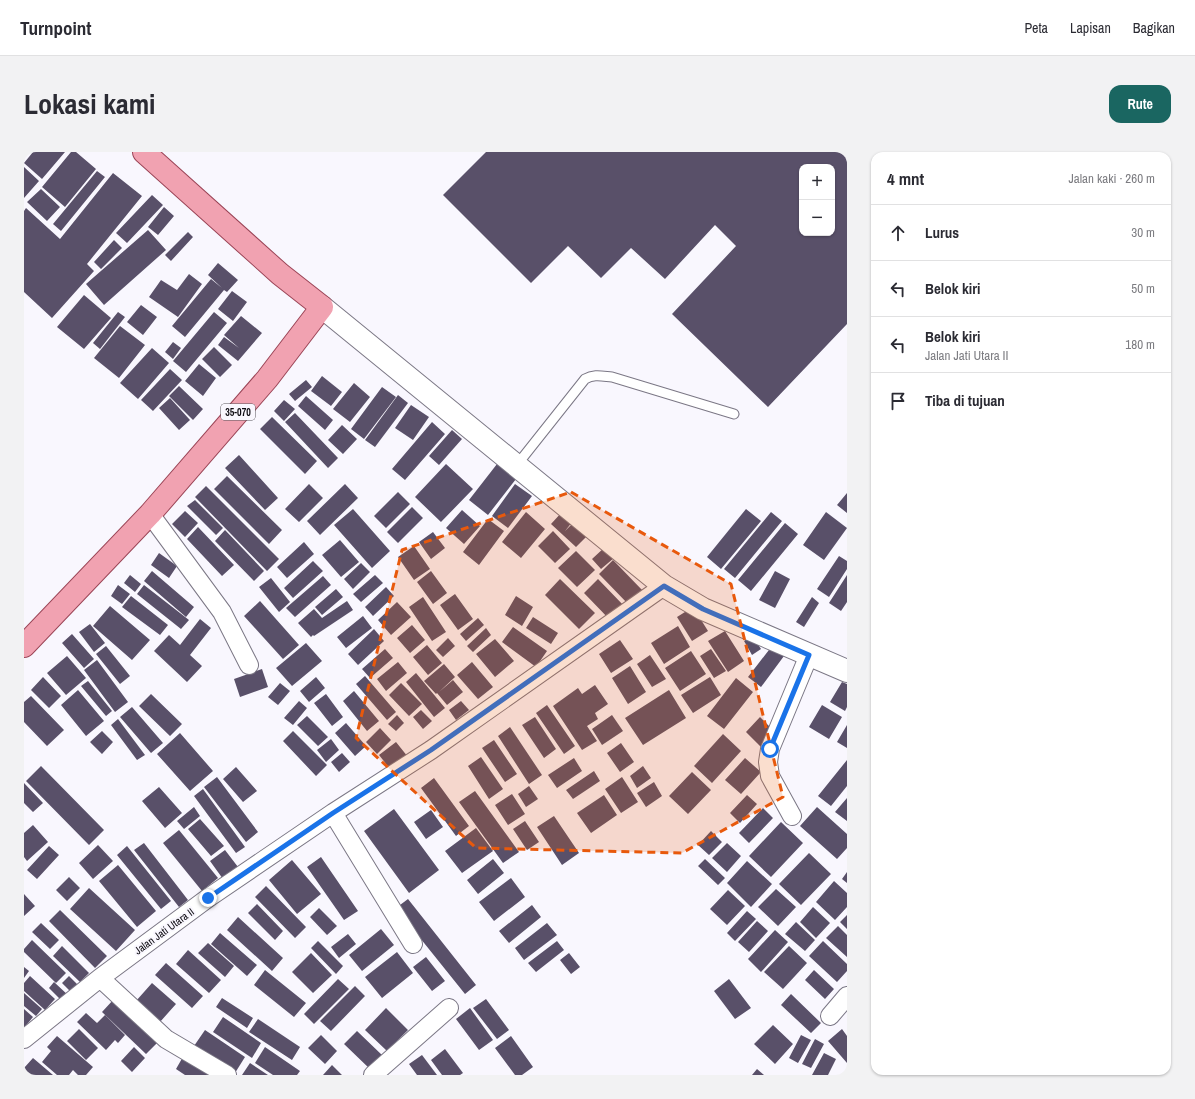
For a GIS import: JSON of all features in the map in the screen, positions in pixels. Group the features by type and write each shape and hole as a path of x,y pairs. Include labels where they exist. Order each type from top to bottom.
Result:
{"main road":[{"path":"144,152 280,274 664,586 703,609 847,671"},
{"name":"35-070","path":"24,646 150,514 268,379 322,307"}],"street":[{"path":"150,514 222,612 249,665"},
{"name":"Jalan Jati Utara II","path":"24,1039 100,978 208,898 333,813 431,750 664,586"},
{"path":"792,816 770,776 768,762 770,749 809,655"},
{"path":"333,813 413,944"},
{"path":"100,978 166,1040 227,1075"},
{"path":"830,1016 847,996"},
{"path":"372,1075 448,1008"}],"lane":[{"path":"516,466 585,379 595,375 612,377 734,414"}],"highlighted area":[{"path":"571,492 731,584 783,797 682,853 476,848 356,738 402,550"}],"building":[{"path":"33,152 65,152 42,179 24,163"},
{"path":"71,152 76,152 96,169 65,207 42,187"},
{"path":"486,152 847,152 847,324 768,407 672,314 736,246 715,225 665,279 631,248 601,278 568,246 531,283 443,195"},
{"path":"24,167 39,181 24,198"},
{"path":"97,171 105,177 61,231 53,224"},
{"path":"113,173 142,196 87,264 94,271 52,318 24,292 24,211 26,208 60,239"},
{"path":"41,189 60,207 47,221 27,202"},
{"path":"152,195 163,205 127,243 116,233"},
{"path":"164,207 174,216 158,235 148,227"},
{"path":"148,230 166,250 104,305 86,284"},
{"path":"188,232 193,237 171,261 165,255"},
{"path":"114,240 122,248 101,269 94,262"},
{"path":"218,263 238,280 227,292 224,290 185,337 172,326 211,279 222,288 208,275"},
{"path":"189,274 202,284 178,317 149,297 161,280 177,290"},
{"path":"232,291 247,302 233,321 218,309"},
{"path":"84,295 111,318 84,349 57,327"},
{"path":"141,305 157,317 143,335 127,322"},
{"path":"118,312 125,317 100,349 93,343"},
{"path":"214,312 227,323 186,372 173,361"},
{"path":"241,316 262,333 238,361 218,345 224,337 239,348 224,335"},
{"path":"120,326 145,345 119,378 94,358"},
{"path":"173,342 181,348 173,359 165,352"},
{"path":"214,347 232,365 220,377 202,359"},
{"path":"152,348 169,363 138,399 120,383"},
{"path":"199,364 216,378 203,396 185,381"},
{"path":"170,369 182,380 153,411 141,400"},
{"path":"322,376 342,392 331,406 311,391"},
{"path":"306,380 312,387 295,401 289,394"},
{"path":"354,383 370,397 350,422 333,409"},
{"path":"179,386 203,409 193,420 169,396"},
{"path":"382,387 396,397 364,439 351,429"},
{"path":"398,395 408,403 375,447 365,440"},
{"path":"306,396 333,420 325,430 298,406"},
{"path":"170,398 190,420 179,430 159,408"},
{"path":"284,400 295,409 284,421 274,411"},
{"path":"411,405 429,417 413,440 395,428"},
{"path":"295,413 338,458 328,468 285,422"},
{"path":"272,417 317,461 305,474 260,429"},
{"path":"432,422 445,434 405,480 392,469"},
{"path":"342,425 357,439 343,454 328,440"},
{"path":"452,430 462,439 439,465 429,456"},
{"path":"239,455 278,498 265,510 225,468"},
{"path":"446,464 473,489 441,522 415,497"},
{"path":"497,464 516,479 488,515 469,500"},
{"path":"227,476 282,530 269,544 214,489"},
{"path":"309,484 323,498 299,522 285,509"},
{"path":"345,484 358,498 320,535 307,521"},
{"path":"515,484 532,496 508,528 492,516"},
{"path":"206,486 279,559 267,571 195,497"},
{"path":"398,492 410,504 386,528 374,516"},
{"path":"847,493 847,513 837,505"},
{"path":"195,500 223,528 216,535 187,506"},
{"path":"412,507 423,518 398,543 387,532"},
{"path":"353,509 390,551 372,568 334,525"},
{"path":"746,509 761,521 721,569 707,557"},
{"path":"462,510 480,526 464,544 446,528"},
{"path":"185,511 198,523 185,537 172,524"},
{"path":"526,512 545,529 521,558 502,542"},
{"path":"562,512 573,521 565,531 575,521 589,534 576,547 551,524"},
{"path":"771,512 782,521 735,578 724,569"},
{"path":"826,512 847,528 824,560 803,545"},
{"path":"488,519 504,531 479,565 463,552"},
{"path":"785,523 798,534 751,591 738,580"},
{"path":"198,527 234,565 222,576 187,539"},
{"path":"225,530 264,571 254,581 215,541"},
{"path":"553,531 570,549 555,563 538,546"},
{"path":"433,532 445,548 431,559 419,542"},
{"path":"340,540 359,562 341,577 322,555"},
{"path":"304,542 314,554 287,578 277,567"},
{"path":"414,546 430,569 414,580 398,557"},
{"path":"605,547 614,558 601,569 592,559"},
{"path":"576,551 595,570 577,587 558,568"},
{"path":"159,553 177,566 169,578 151,565"},
{"path":"839,556 847,561 847,569 829,597 817,589"},
{"path":"613,560 644,592 630,606 599,574"},
{"path":"313,561 323,571 293,598 284,588"},
{"path":"361,563 370,572 353,589 344,579"},
{"path":"152,571 194,607 186,617 144,581"},
{"path":"431,571 447,593 433,604 417,582"},
{"path":"775,571 790,579 775,608 759,600"},
{"path":"130,575 141,584 135,592 124,583"},
{"path":"375,575 383,583 361,602 353,594"},
{"path":"847,575 847,602 841,611 829,603"},
{"path":"323,576 331,585 295,617 286,608"},
{"path":"271,578 290,602 279,612 259,587"},
{"path":"560,579 595,613 579,629 545,595"},
{"path":"598,579 626,608 612,622 584,593"},
{"path":"118,585 130,594 122,604 111,596"},
{"path":"144,585 189,620 181,629 137,594"},
{"path":"386,587 394,596 373,616 365,607"},
{"path":"336,589 343,597 322,615 315,607"},
{"path":"455,594 473,619 458,630 440,605"},
{"path":"131,596 168,625 160,635 122,607"},
{"path":"516,596 533,607 522,626 505,615"},
{"path":"423,597 446,632 432,641 409,607"},
{"path":"812,597 819,603 804,627 796,622"},
{"path":"260,601 299,645 283,659 244,616"},
{"path":"347,601 353,610 314,636 313,635 311,637 298,623 314,609 322,618"},
{"path":"397,602 411,617 391,635 378,620"},
{"path":"110,606 150,640 132,660 93,626"},
{"path":"693,607 708,631 692,641 677,617"},
{"path":"363,616 372,628 346,648 337,637"},
{"path":"533,617 558,633 551,644 526,628"},
{"path":"478,618 484,625 466,641 460,634"},
{"path":"200,619 211,628 190,655 202,666 187,682 154,651 169,635 180,645"},
{"path":"90,624 105,643 94,652 79,632"},
{"path":"412,625 425,640 410,653 397,638"},
{"path":"678,626 690,647 664,664 651,643"},
{"path":"513,627 547,651 536,667 502,642"},
{"path":"486,628 491,635 473,652 467,646"},
{"path":"374,629 384,641 358,665 348,654"},
{"path":"725,631 744,661 728,672 708,641"},
{"path":"72,634 94,659 84,668 62,643"},
{"path":"752,635 761,649 752,655 744,641"},
{"path":"448,638 455,646 443,657 436,650"},
{"path":"495,639 514,661 495,677 476,654"},
{"path":"620,640 633,659 611,673 599,654"},
{"path":"306,643 322,661 292,686 276,668"},
{"path":"427,645 442,663 428,675 413,657"},
{"path":"106,646 130,676 120,684 96,654"},
{"path":"772,646 784,656 761,687 748,677"},
{"path":"385,649 393,658 370,678 362,669"},
{"path":"711,649 726,671 714,678 700,656"},
{"path":"691,651 706,674 680,691 665,668"},
{"path":"650,655 666,679 652,687 637,664"},
{"path":"67,656 86,678 66,695 47,673"},
{"path":"97,660 128,702 115,712 84,670"},
{"path":"398,662 407,673 386,691 377,679"},
{"path":"472,662 493,687 478,699 457,675"},
{"path":"444,664 455,677 439,692 453,680 463,692 447,705 424,681"},
{"path":"630,666 646,692 628,704 612,678"},
{"path":"262,669 268,687 240,697 234,679"},
{"path":"416,673 445,708 434,717 406,682"},
{"path":"365,676 396,712 387,720 356,684"},
{"path":"43,677 61,696 49,708 31,690"},
{"path":"316,677 325,688 309,702 300,691"},
{"path":"710,677 721,695 693,713 681,695"},
{"path":"736,678 753,692 724,729 707,716"},
{"path":"88,681 112,711 106,716 81,686"},
{"path":"842,682 847,684 847,707 845,711 830,702"},
{"path":"280,683 290,691 278,705 268,697"},
{"path":"401,683 422,704 409,716 389,695"},
{"path":"595,685 608,704 595,713 598,719 587,726 597,741 582,750 553,706 578,688 582,694"},
{"path":"78,690 104,721 86,736 61,705"},
{"path":"669,690 686,718 643,745 625,718"},
{"path":"354,691 379,721 367,731 343,701"},
{"path":"151,694 182,724 170,736 139,706"},
{"path":"326,694 343,717 332,726 314,703"},
{"path":"31,696 64,730 47,746 24,722 24,702"},
{"path":"299,701 307,708 293,725 284,718"},
{"path":"461,701 469,710 456,720 449,710"},
{"path":"547,705 575,746 564,754 536,713"},
{"path":"822,705 842,717 829,739 809,727"},
{"path":"132,707 163,743 151,753 120,717"},
{"path":"421,710 432,721 423,729 413,717"},
{"path":"397,715 404,723 396,731 388,724"},
{"path":"612,715 623,731 602,745 592,729"},
{"path":"307,716 328,737 318,746 297,725"},
{"path":"535,717 556,749 544,758 522,725"},
{"path":"760,717 775,732 761,747 746,732"},
{"path":"118,719 145,755 137,760 111,725"},
{"path":"346,723 366,746 355,756 335,733"},
{"path":"847,725 847,748 837,742"},
{"path":"510,727 542,775 529,784 498,736"},
{"path":"380,728 391,740 377,754 366,742"},
{"path":"102,731 113,742 102,754 90,742"},
{"path":"293,731 327,765 316,776 283,741"},
{"path":"180,733 213,771 190,791 157,754"},
{"path":"723,734 741,751 712,783 694,766"},
{"path":"331,739 339,750 326,762 317,750"},
{"path":"494,740 517,774 505,782 482,748"},
{"path":"396,742 408,757 391,770 379,755"},
{"path":"621,743 634,762 620,772 607,753"},
{"path":"342,753 350,762 339,772 331,762"},
{"path":"481,757 503,789 489,799 468,766"},
{"path":"574,758 582,771 557,788 548,775"},
{"path":"745,758 761,772 741,794 725,780"},
{"path":"847,760 847,786 831,806 818,796"},
{"path":"41,766 104,830 89,845 26,781"},
{"path":"643,766 651,778 637,788 630,776"},
{"path":"236,767 257,791 243,802 223,779"},
{"path":"594,771 600,781 573,799 566,790"},
{"path":"692,772 711,790 688,814 669,796"},
{"path":"217,777 258,832 246,842 204,787"},
{"path":"622,777 638,802 621,813 605,789"},
{"path":"434,778 469,826 456,836 421,788"},
{"path":"654,782 662,796 646,807 637,793"},
{"path":"24,783 43,803 33,812 24,803"},
{"path":"529,786 538,799 526,807 518,794"},
{"path":"159,787 182,813 165,828 142,801"},
{"path":"203,789 245,847 236,853 194,796"},
{"path":"475,791 519,852 503,863 459,802"},
{"path":"512,794 525,814 508,825 495,805"},
{"path":"604,795 617,815 591,833 577,813"},
{"path":"747,795 757,804 740,823 730,813"},
{"path":"847,798 847,821 835,812"},
{"path":"194,807 200,816 184,829 177,821"},
{"path":"817,807 847,834 847,848 837,859 800,826"},
{"path":"763,808 773,818 749,843 739,833"},
{"path":"394,809 439,870 409,893 364,831"},
{"path":"431,810 443,827 426,839 414,822"},
{"path":"554,816 579,853 562,865 537,827"},
{"path":"200,819 224,846 211,856 188,829"},
{"path":"525,821 539,842 527,850 513,829"},
{"path":"781,822 803,843 771,877 749,856"},
{"path":"33,825 48,842 27,861 24,857 24,833"},
{"path":"476,828 493,851 462,873 445,851"},
{"path":"179,830 218,878 202,891 163,843"},
{"path":"711,831 722,842 709,855 698,845"},
{"path":"144,843 188,900 179,907 134,850"},
{"path":"727,843 741,856 727,872 712,858"},
{"path":"98,845 113,861 93,879 79,863"},
{"path":"49,846 59,855 37,879 27,870"},
{"path":"127,846 171,901 161,909 117,855"},
{"path":"225,850 238,867 223,879 210,861"},
{"path":"809,853 831,874 801,905 779,884"},
{"path":"321,857 358,911 344,920 307,867"},
{"path":"493,859 504,873 478,894 467,880"},
{"path":"705,859 725,878 718,885 698,866"},
{"path":"292,860 321,894 297,914 269,880"},
{"path":"747,861 772,884 751,907 727,883"},
{"path":"118,865 156,911 137,927 99,881"},
{"path":"847,872 847,883 842,879"},
{"path":"69,877 80,888 67,901 56,890"},
{"path":"511,878 525,897 494,921 479,902"},
{"path":"834,881 847,893 847,907 835,920 816,902"},
{"path":"266,886 306,927 295,938 255,897"},
{"path":"89,888 135,930 116,951 70,909"},
{"path":"776,889 796,907 778,926 758,907"},
{"path":"728,890 745,906 727,925 710,909"},
{"path":"24,894 35,906 24,916"},
{"path":"408,899 476,985 465,994 396,908"},
{"path":"257,904 283,931 275,940 248,913"},
{"path":"532,905 541,917 509,943 499,931"},
{"path":"813,907 830,923 816,938 800,922"},
{"path":"319,908 337,926 327,935 310,917"},
{"path":"60,910 107,956 95,968 49,921"},
{"path":"747,911 756,919 735,941 727,933"},
{"path":"847,915 847,929 840,922"},
{"path":"238,917 283,958 272,971 227,930"},
{"path":"757,921 768,931 749,952 738,942"},
{"path":"796,922 815,940 805,951 785,934"},
{"path":"41,923 59,940 50,949 32,932"},
{"path":"547,923 557,935 524,960 515,948"},
{"path":"838,926 847,935 847,957 826,938"},
{"path":"381,929 394,945 362,971 349,955"},
{"path":"775,930 788,942 761,972 748,959"},
{"path":"220,933 257,965 247,976 211,944"},
{"path":"348,934 356,944 339,958 331,947"},
{"path":"32,940 66,973 56,983 24,952 24,949"},
{"path":"318,941 343,966 336,974 311,948"},
{"path":"557,941 564,950 536,972 528,963"},
{"path":"823,941 847,964 847,971 837,982 809,956"},
{"path":"208,943 234,966 225,977 198,953"},
{"path":"62,946 89,973 80,982 53,956"},
{"path":"789,946 807,963 783,989 764,972"},
{"path":"188,950 221,980 209,993 176,964"},
{"path":"397,952 413,973 382,998 365,977"},
{"path":"311,953 332,975 313,993 292,972"},
{"path":"569,953 580,967 571,974 560,960"},
{"path":"426,957 445,981 432,991 413,967"},
{"path":"166,963 203,996 192,1008 155,975"},
{"path":"24,967 29,971 24,978"},
{"path":"265,970 306,1003 294,1017 254,985"},
{"path":"814,970 834,989 825,999 805,980"},
{"path":"30,976 55,999 45,1010 24,991 24,983"},
{"path":"69,976 79,986 72,993 62,983"},
{"path":"338,979 349,989 314,1024 304,1014"},
{"path":"729,979 751,1008 735,1019 714,991"},
{"path":"54,982 69,996 63,1002 49,988"},
{"path":"152,983 176,1004 160,1022 136,1001"},
{"path":"355,986 365,996 331,1031 320,1021"},
{"path":"24,993 42,1009 36,1016 24,1006"},
{"path":"791,994 821,1023 811,1033 781,1005"},
{"path":"222,998 253,1018 247,1028 216,1007"},
{"path":"114,999 158,1042 146,1054 102,1012"},
{"path":"486,999 509,1030 497,1039 473,1008"},
{"path":"386,1008 408,1030 387,1051 365,1030"},
{"path":"470,1008 493,1040 479,1050 456,1019"},
{"path":"24,1009 33,1017 24,1028"},
{"path":"86,1013 97,1023 105,1015 125,1035 118,1043 115,1040 106,1050 77,1022"},
{"path":"223,1017 261,1043 252,1058 213,1032"},
{"path":"258,1019 300,1047 292,1060 249,1032"},
{"path":"773,1025 793,1044 775,1064 754,1044"},
{"path":"79,1029 98,1048 86,1060 67,1041"},
{"path":"842,1029 847,1036 847,1063 828,1041"},
{"path":"205,1030 245,1057 235,1073 194,1046"},
{"path":"357,1031 383,1056 371,1070 344,1044"},
{"path":"321,1035 337,1051 325,1064 308,1048"},
{"path":"801,1035 811,1040 798,1063 789,1058"},
{"path":"57,1036 93,1067 86,1075 78,1075 73,1070 69,1075 57,1075 42,1062 51,1051 47,1047"},
{"path":"511,1036 533,1067 522,1075 515,1075 495,1048"},
{"path":"815,1039 824,1044 811,1068 802,1064"},
{"path":"134,1047 145,1058 132,1072 121,1061"},
{"path":"265,1047 300,1071 297,1075 273,1075 255,1063"},
{"path":"445,1049 463,1073 460,1075 442,1075 431,1060"},
{"path":"824,1053 836,1059 828,1075 812,1075"},
{"path":"184,1055 214,1075 185,1075 176,1069"},
{"path":"422,1055 437,1075 417,1075 409,1064"},
{"path":"33,1058 53,1075 26,1075 24,1073 24,1068"},
{"path":"250,1063 268,1075 242,1075"},
{"path":"332,1065 342,1075 323,1075"},
{"path":"757,1069 764,1075 752,1075"}],"route":[{"path":"208,898 333,813 431,750 664,586 703,609 809,655 770,749"}]}
